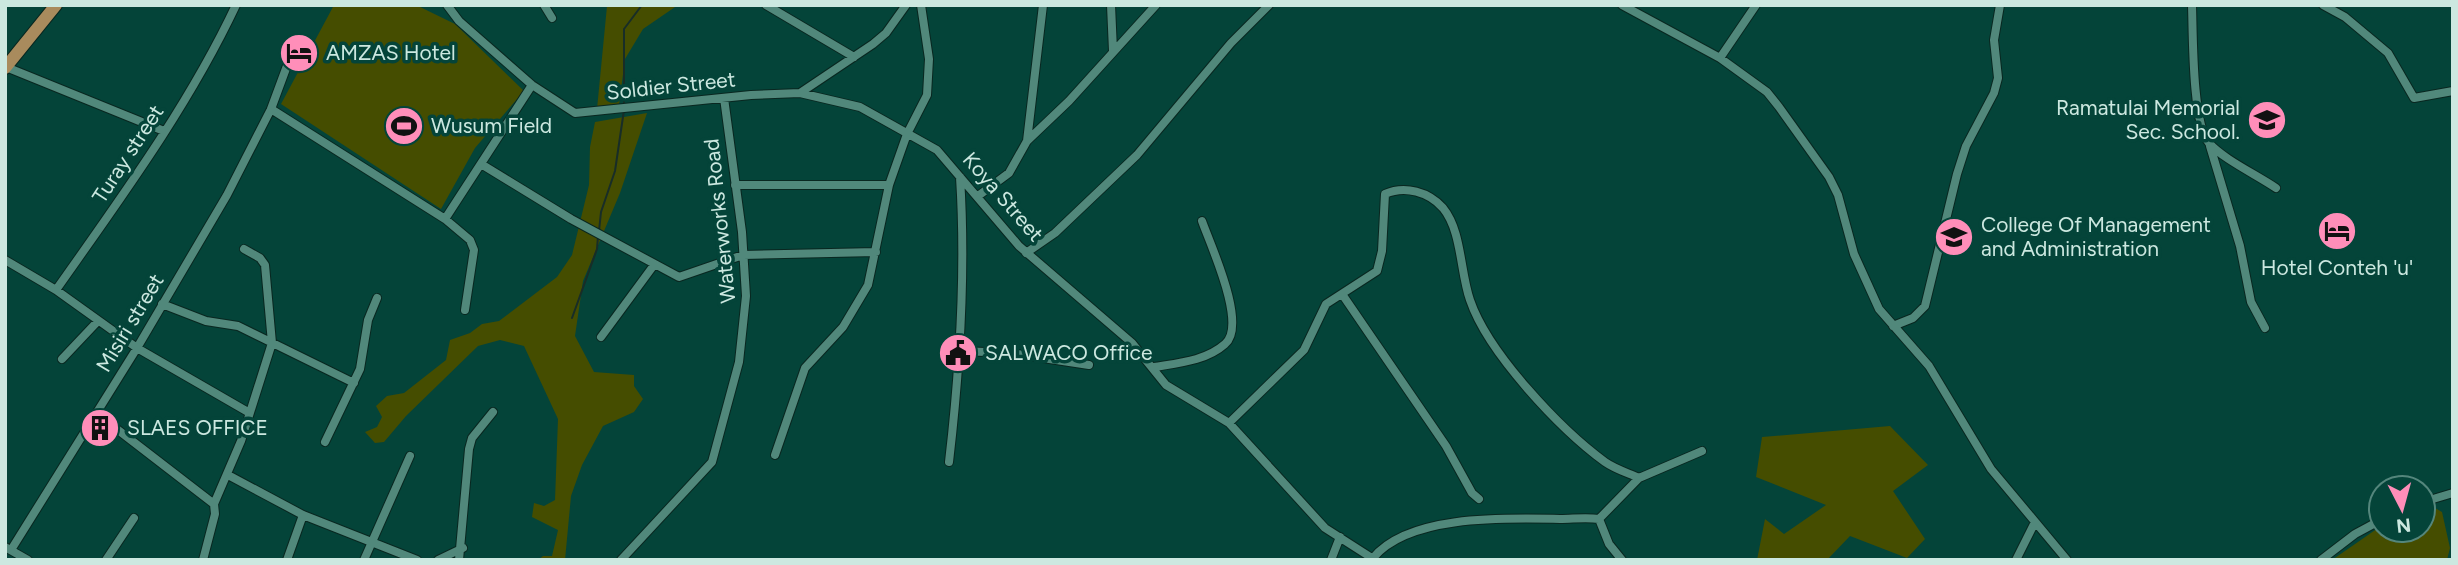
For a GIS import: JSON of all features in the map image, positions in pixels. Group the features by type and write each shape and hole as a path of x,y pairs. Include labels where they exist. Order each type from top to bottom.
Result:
{"main road":[{"path":"6,67 55,5"}],"street":[{"name":"Turay street","path":"56,290 164,131 223,33 236,5"},
{"name":"Soldier Street","path":"447,5 459,21 532,85 575,113 800,93 886,33 906,5"},
{"path":"544,5 552,18"},
{"path":"775,455 806,368 858,307 868,285 889,185 907,134 927,95 930,77 921,5"},
{"path":"1027,141 1043,5"},
{"path":"1111,5 1113,51"},
{"path":"978,197 1009,173 1027,141 1069,101 1156,5"},
{"path":"1026,253 1055,233 1137,155 1231,43 1269,5"},
{"path":"1622,5 1720,58 1767,92 1829,177 1854,254 1879,309 1930,366 1991,469 2067,560"},
{"path":"1720,58 1756,5"},
{"path":"1893,326 1913,318 1925,306 1957,174 1966,146 1994,93 1998,78 1994,40 2000,5"},
{"path":"2192,5 2196,92 2202,130 2209,143 2235,226 2251,302 2265,328"},
{"path":"2323,5 2345,16 2388,53 2414,98 2453,91"},
{"path":"772,7 854,57"},
{"name":"Misiri street","path":"8,549 137,348 227,195 271,109 291,55"},
{"path":"6,67 164,131"},
{"path":"445,219 532,85"},
{"name":"Koya Street","path":"800,93 860,107 937,150 1026,253 1089,303 1146,355 1167,385 1179,396 1229,423 1325,528 1374,559"},
{"name":"Waterworks Road","path":"621,560 712,462 739,362 746,296 736,186 724,98"},
{"path":"271,109 445,219 471,240 474,250 465,310"},
{"path":"2209,143 2276,188"},
{"path":"481,164 678,277 743,254 876,252"},
{"path":"949,462 960,351 963,233 960,177"},
{"path":"736,186 889,185"},
{"path":"1229,423 1304,350 1326,304 1379,267 1385,194 1411,191 1431,196 1444,209 1452,226 1470,301 1498,350 1558,421 1607,464 1639,478"},
{"path":"1154,367 1193,361 1225,344 1231,335 1233,319 1226,287 1202,221"},
{"path":"202,560 215,514 214,504 228,475 272,343 265,265 260,258 244,249"},
{"path":"5,260 56,290 97,322 137,348 248,412"},
{"path":"601,337 654,265"},
{"path":"1342,294 1446,446 1472,493 1479,499"},
{"path":"325,442 360,369 368,320 377,298"},
{"path":"162,304 206,321 238,327 354,383"},
{"path":"62,359 97,322"},
{"path":"960,351 1010,353 1089,365"},
{"path":"459,560 463,548 468,449 472,438 493,412"},
{"path":"96,414 214,504"},
{"path":"1374,559 1382,546 1396,538 1428,528 1509,517 1598,519 1639,478 1702,451"},
{"path":"364,560 410,457"},
{"path":"228,475 303,515 417,560"},
{"path":"287,560 303,515"},
{"path":"106,560 134,518"},
{"path":"1598,519 1609,544 1622,560"},
{"path":"2016,560 2035,522"},
{"path":"2321,560 2367,528"},
{"path":"1331,560 1340,537"},
{"path":"438,560 463,548"},
{"path":"8,549 28,560"}],"green space":[{"name":"Wusum Field","path":"334,5 416,5 455,24 524,91 475,148 441,209 281,104"},
{"path":"678,5 643,29 625,59 619,105 597,109 607,6"},
{"path":"647,113 620,193 583,281 575,336 594,372 634,375 634,386 643,399 634,412 603,426 582,465 571,496 565,560 538,560 543,556 552,556 558,530 532,517 534,503 544,506 555,500 558,419 524,346 500,340 478,346 406,416 384,442 375,443 365,432 377,427 382,417 376,406 387,396 404,393 446,360 450,340 470,333 482,324 499,321 557,277 572,255 589,185 590,147 595,122"},
{"path":"1890,426 1928,465 1893,491 1925,539 1907,558 1850,536 1827,560 1757,560 1765,519 1784,534 1826,505 1756,477 1762,437"},
{"path":"2437,509 2442,512 2450,548 2447,560 2332,560 2367,536 2367,544 2437,544"}],"waterway":[{"path":"624,105 624,29 642,5"},
{"path":"599,231 601,212 615,171 624,110"},
{"path":"572,318 597,249 598,236"}],"place":[{"name":"AMZAS Hotel","path":"299,53"},
{"name":"Ramatulai Memorial Sec. School.","path":"2267,120"},
{"name":"Wusum Field","path":"404,126"},
{"name":"Hotel Conteh 'u'","path":"2337,231"},
{"name":"College Of Management and Administration","path":"1954,237"},
{"name":"SALWACO Office","path":"958,353"},
{"name":"SLAES OFFICE","path":"100,428"}]}
